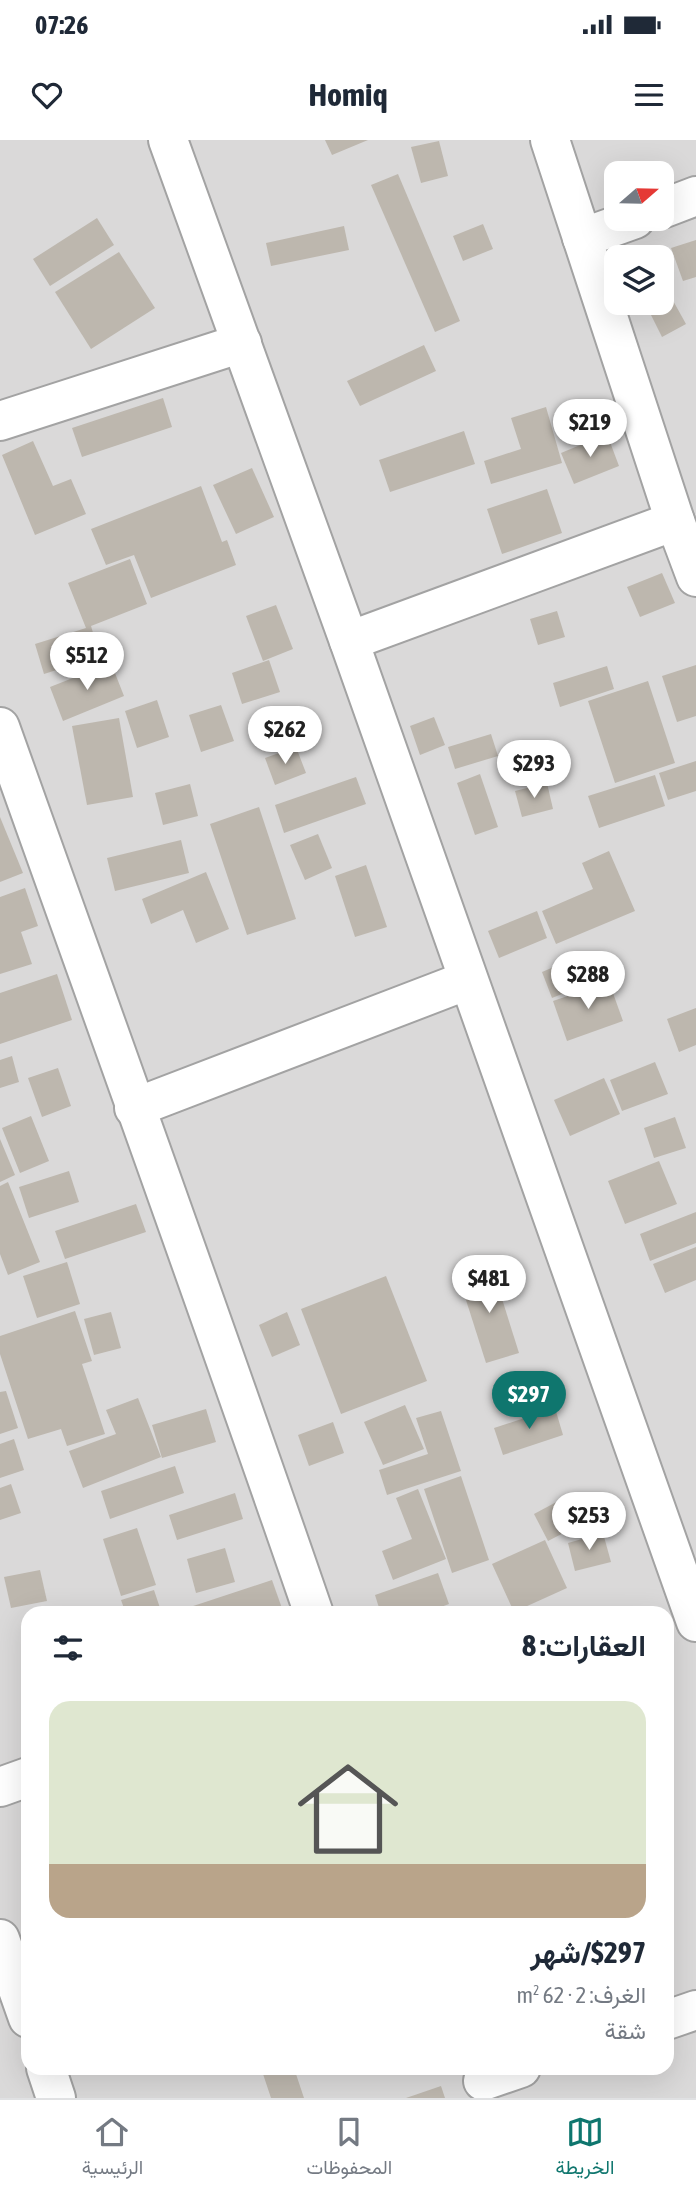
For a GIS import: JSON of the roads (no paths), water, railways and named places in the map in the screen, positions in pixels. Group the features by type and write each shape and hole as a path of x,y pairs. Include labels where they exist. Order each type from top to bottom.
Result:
{"street":[{"path":"168,140 468,980 688,1577 696,1622"},
{"path":"550,140 675,521 696,577"},
{"path":"674,204 696,196"},
{"path":"582,238 604,230"},
{"path":"0,421 242,343"},
{"path":"349,641 675,521"},
{"path":"2,736 224,1352 311,1606"},
{"path":"134,1108 468,980"},
{"path":"0,1787 21,1780"},
{"path":"0,1939 21,1998"},
{"path":"674,2018 696,2010"},
{"path":"48,2075 56,2098"},
{"path":"483,2083 503,2075"}]}
